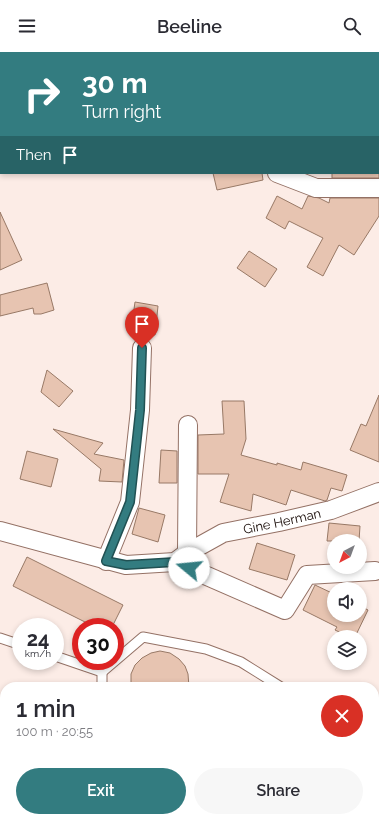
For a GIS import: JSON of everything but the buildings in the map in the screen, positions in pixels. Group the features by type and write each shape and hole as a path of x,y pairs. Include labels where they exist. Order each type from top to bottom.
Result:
{"street":[{"path":"280,174 316,188 379,188"},
{"path":"106,561 130,502 140,410 142,348"},
{"path":"181,558 188,425"},
{"name":"Gine Herman","path":"0,531 106,561 126,565 181,558 224,533 331,510 379,492"},
{"name":"Gine Herman","path":"181,558 285,610 307,575 375,571"}],"lane":[{"path":"102,682 102,672 143,637 206,649 241,662 273,682"},
{"path":"0,638 12,642"},
{"path":"64,659 102,672"}],"route":[{"path":"142,348 140,410 130,502 106,561 126,565 175,562 189,568"}]}
